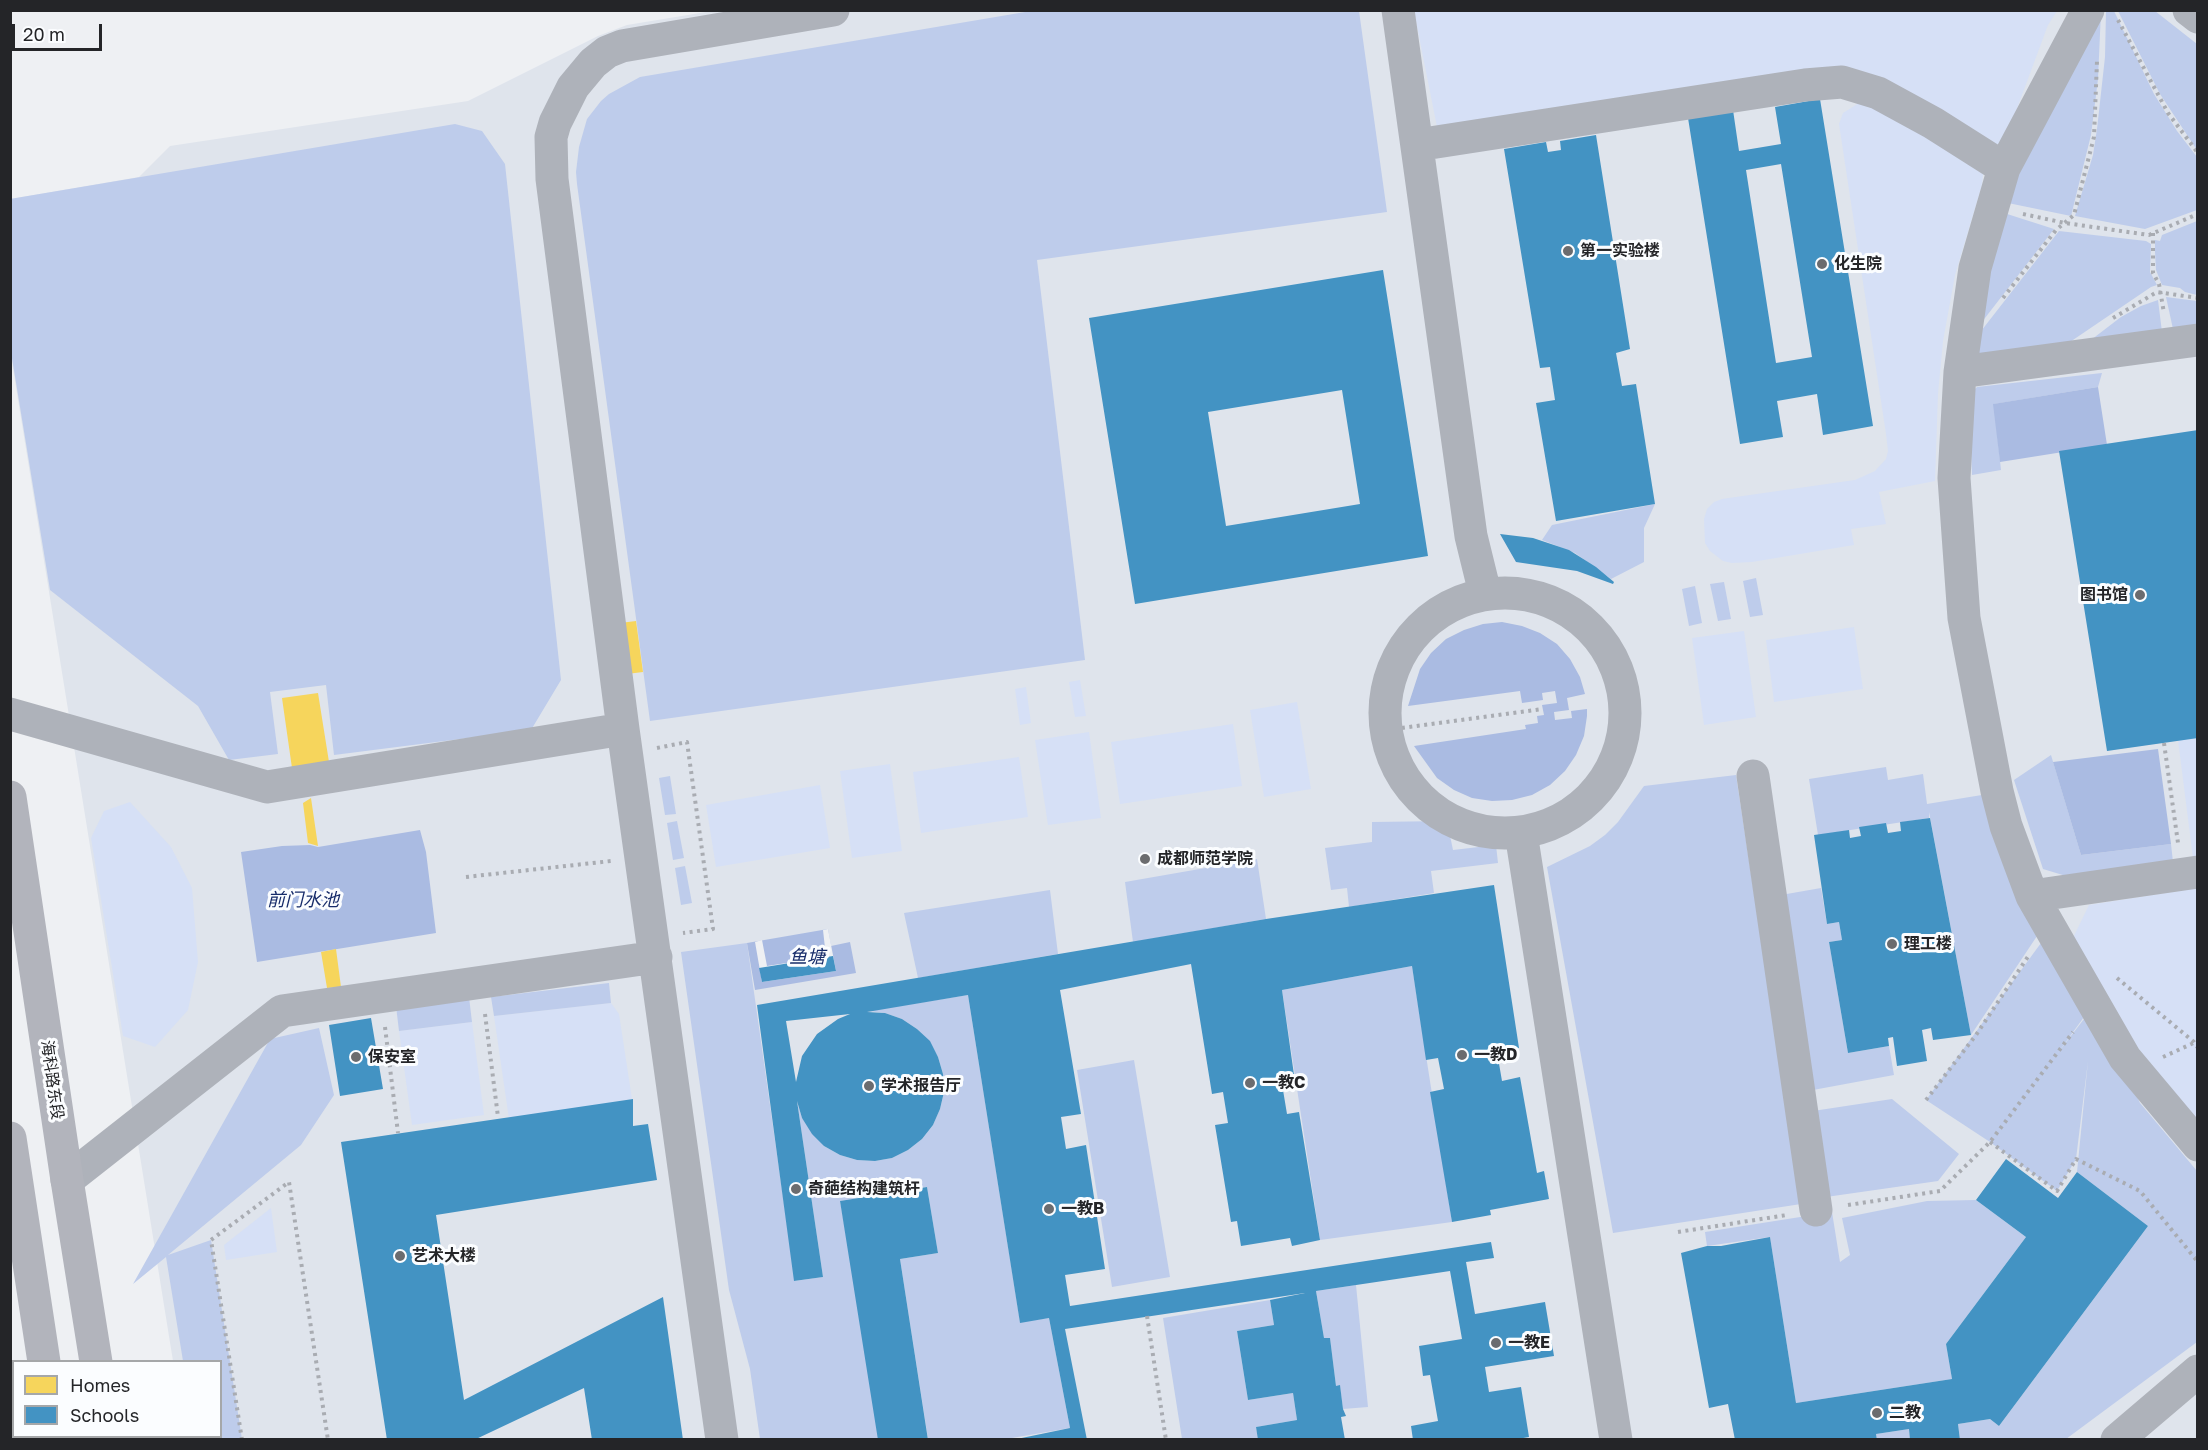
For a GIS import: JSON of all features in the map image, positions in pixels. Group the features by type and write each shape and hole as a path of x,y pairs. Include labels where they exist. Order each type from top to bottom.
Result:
{"main road":[{"name":"海科路东段","path":"10,797 96,1360"},
{"path":"10,1138 44,1360"}],"street":[{"path":"722,1440 625,742 550,158 555,123 573,87 592,63 607,52 622,46 833,10"},
{"path":"1398,10 1471,536 1485,593"},
{"path":"2088,10 2004,168 1975,268 1960,372 1954,478 1964,618 1996,791 2006,826 2032,896 2125,1058 2198,1145"},
{"path":"2189,10 2198,17"},
{"path":"1417,145 1805,85 1842,82 1878,93 1934,123 2004,168"},
{"path":"1960,372 2183,342"},
{"path":"1485,593 1524,593 1561,605 1592,628 1614,660 1625,697 1623,736 1610,772 1586,803 1553,824 1521,833 1477,831 1439,815 1408,787 1389,751 1383,710 1392,669 1413,633 1446,607 1485,593"},
{"path":"10,714 267,786 625,742"},
{"path":"1753,776 1816,1210"},
{"path":"1521,833 1616,1440"},
{"path":"2032,896 2190,873"},
{"path":"67,1180 282,1011 481,982 654,947"},
{"path":"2117,1440 2198,1371"}],"path":[{"path":"2113,10 2168,113 2198,153"},
{"path":"1999,303 2056,230 2073,215 2094,137 2098,57"},
{"path":"1993,207 2064,223 2149,235 2198,214"},
{"path":"2153,233 2153,273 2183,342"},
{"path":"1387,730 1543,709"},
{"path":"625,742 687,742 713,929 654,947"},
{"path":"2164,743 2190,873"},
{"path":"466,877 642,857"},
{"path":"1926,1100 1976,1035 2049,926"},
{"path":"2109,971 2194,1042 2198,1048"},
{"path":"481,982 498,1117"},
{"path":"381,997 398,1133"},
{"path":"2094,1006 1989,1142 2057,1191 2076,1159 2140,1191 2198,1262"},
{"path":"242,1440 211,1240 289,1182 328,1440"},
{"path":"1147,1316 1166,1440"}],"shaded area":[{"path":"1037,10 1359,11 1387,212 1037,260 1085,660 650,721 577,184 579,147 587,119 609,94 640,77"},
{"name":"成都师范学院","path":"712,11 2197,11 2197,1439 186,1439 222,1438 222,1360 173,1360 11,356 10,199 139,177 170,146 468,101 598,36 627,25"},
{"path":"1414,11 2057,11 2048,25 2009,130 1999,144 1994,146 1852,71 1438,132"},
{"path":"2101,11 2098,79 2091,135 2071,216 2008,203 2028,141"},
{"path":"2106,11 2114,11 2154,94 2177,131 2197,157 2197,210 2145,229 2075,216 2093,155 2097,129 2105,57"},
{"path":"2118,11 2155,11 2197,44 2197,150 2160,94"},
{"path":"1859,103 1875,104 1983,174 1982,185 1955,275 1943,341 1938,394 1935,481 1879,492 1886,524 1851,529 1854,545 1752,562 1723,561 1710,551 1705,543 1704,519 1707,509 1714,502 1855,480 1875,471 1886,459 1888,451 1886,434 1839,124 1843,113"},
{"path":"455,124 482,131 505,164 561,680 531,730 334,755 326,685 270,692 278,754 229,760 198,706 50,590 11,352 10,199"},
{"path":"2004,213 2054,229 1978,327"},
{"path":"2197,221 2197,295 2180,288 2162,285 2156,270 2155,240 2160,241 2162,235"},
{"path":"2059,231 2146,241 2151,244 2150,272 2157,285 2070,342 1976,358 1978,335"},
{"path":"2166,297 2197,301 2197,327 2173,329"},
{"path":"2158,300 2162,332 2087,343 2121,317"},
{"path":"2102,373 2098,387 1994,404 2001,470 1972,475 1969,395 1977,387"},
{"path":"1655,504 1644,528 1644,562 1611,579 1575,553 1542,540 1552,525"},
{"path":"1756,578 1763,615 1750,617 1743,581"},
{"path":"1724,582 1731,619 1718,621 1710,584"},
{"path":"1695,586 1702,623 1689,626 1682,589"},
{"path":"1854,627 1863,689 1774,702 1766,640"},
{"path":"1744,631 1756,717 1704,725 1692,638"},
{"path":"1080,680 1086,716 1075,717 1069,682"},
{"path":"1026,687 1031,723 1020,725 1015,689"},
{"path":"1297,702 1311,789 1264,797 1250,710"},
{"path":"1233,724 1242,786 1120,804 1111,742"},
{"path":"1089,732 1101,818 1048,825 1035,740"},
{"path":"2197,737 2197,857 2193,858 2178,740"},
{"path":"2051,755 2081,855 2171,844 2173,862 2066,876 2043,869 2014,780"},
{"path":"1019,757 1028,817 921,833 913,772"},
{"path":"890,764 902,851 852,858 840,771"},
{"path":"1886,767 1888,780 1923,774 1927,804 1994,793 2037,936 1971,1035 1929,812 1929,818 1818,835 1809,779"},
{"path":"1736,775 1801,1204 1613,1233 1547,867 1590,846 1605,835 1618,822 1644,786"},
{"path":"670,776 676,814 665,815 659,778"},
{"path":"820,785 830,848 716,867 706,805"},
{"path":"130,802 171,847 192,888 198,962 188,1010 155,1047 123,1036 91,838 104,811"},
{"path":"677,821 684,858 673,860 667,823"},
{"path":"1447,821 1453,850 1496,845 1498,863 1431,871 1434,893 1349,907 1347,888 1331,890 1325,848 1372,842 1372,822"},
{"path":"1257,859 1266,919 1133,942 1125,882"},
{"path":"685,866 692,903 681,905 675,868"},
{"path":"1821,888 1827,924 1839,922 1842,940 1829,942 1848,1053 1889,1046 1894,1075 1813,1090 1781,895"},
{"path":"2197,888 2197,1123 2144,1060 2073,938 2089,905"},
{"path":"1050,890 1058,954 918,978 904,913"},
{"path":"747,943 795,1281 823,1277 797,1101 802,1118 824,1146 840,1155 857,1160 875,1161 892,1158 908,1150 922,1139 933,1125 940,1109 944,1092 943,1074 938,1057 929,1041 902,1019 885,1013 867,1011 968,995 1020,1322 1049,1318 1070,1428 1006,1439 928,1439 900,1259 938,1253 927,1187 840,1201 882,1439 760,1439 750,1369 729,1290 681,952"},
{"path":"2041,943 2084,1017 2057,1054 2094,1006 2140,1103 2197,1171 2197,1342 2066,1439 1960,1439 1958,1424 1990,1419 1999,1426 2148,1226 2077,1172 2088,1061 2076,1159 2057,1191 1990,1142 1926,1100"},
{"path":"1412,966 1452,1222 1320,1240 1282,990"},
{"path":"609,983 611,1003 494,1016 491,997"},
{"path":"469,997 472,1022 399,1031 396,1006"},
{"path":"611,1003 619,1014 632,1099 509,1119 494,1016"},
{"path":"472,1022 484,1115 412,1125 399,1031"},
{"path":"319,1028 334,1095 301,1145 168,1255 211,1240 242,1439 196,1439 222,1438 222,1360 183,1360 166,1257 133,1284 270,1039"},
{"path":"1134,1060 1170,1277 1112,1287 1077,1070"},
{"path":"1892,1099 1959,1154 1938,1181 1826,1197 1813,1111"},
{"path":"1976,1200 2026,1237 1946,1344 1952,1379 1796,1403 1770,1237 1707,1246 1705,1232 1832,1212 1840,1262 1850,1255 1842,1218 1927,1201"},
{"path":"271,1208 277,1252 226,1260 224,1245"},
{"path":"1356,1285 1368,1407 1343,1409 1340,1386 1336,1386 1330,1338 1324,1338 1316,1291"},
{"path":"1270,1300 1274,1325 1237,1331 1248,1400 1293,1393 1297,1420 1256,1427 1258,1439 1182,1439 1163,1318"},
{"path":"1909,1429 1910,1439 1877,1439 1876,1434"}],"water":[{"path":"2098,387 2107,445 2000,462 1993,404"},
{"path":"1502,622 1540,633 1557,644 1570,659 1580,677 1585,694 1567,698 1569,710 1554,712 1555,720 1572,718 1571,711 1587,709 1587,716 1584,736 1576,755 1565,771 1550,785 1532,795 1512,800 1492,801 1472,798 1454,790 1437,778 1414,746 1526,729 1525,725 1538,723 1537,716 1544,715 1542,705 1557,703 1555,691 1542,693 1543,700 1522,703 1520,691 1408,706 1420,669 1431,653 1446,639 1483,624"},
{"path":"2158,749 2171,844 2081,855 2053,762"},
{"name":"前门水池","path":"420,830 426,852 436,933 257,962 241,852 282,846 318,847"},
{"name":"鱼塘","path":"828,929 831,946 850,942 856,973 755,990 747,943"}],"pier":[{"path":"828,929 836,971 762,982 755,942 762,940 767,966 826,957 823,930"}],"building: Homes":[{"path":"636,621 643,672 627,674 620,623"},
{"path":"318,693 329,762 292,768 282,698"},
{"path":"311,798 318,846 308,843 303,803"},
{"path":"336,949 341,987 327,988 321,952"}],"building: Schools":[{"name":"化生院","path":"1820,99 1873,426 1823,435 1817,394 1777,401 1783,437 1740,444 1688,118 1733,110 1739,151 1781,144 1775,107","holes":["1781,164 1812,357 1776,363 1746,170"]},
{"name":"第一实验楼","path":"1596,135 1630,349 1616,353 1622,386 1636,384 1655,504 1556,521 1536,403 1555,400 1550,367 1540,368 1504,149 1546,142 1548,152 1561,150 1560,141"},
{"path":"1383,270 1428,556 1135,604 1089,318","holes":["1342,390 1360,504 1226,526 1208,412"]},
{"name":"图书馆","path":"2198,430 2198,738 2107,751 2059,451"},
{"path":"1500,534 1533,538 1569,550 1614,582 1613,584 1577,571 1516,562"},
{"path":"1930,818 1971,1035 1933,1040 1931,1028 1922,1030 1927,1061 1897,1066 1893,1037 1888,1038 1889,1046 1848,1053 1829,942 1842,940 1839,922 1827,924 1814,835 1849,830 1850,838 1861,836 1859,827 1886,823 1888,833 1901,831 1900,822"},
{"path":"1494,885 1519,1048 1497,1052 1502,1081 1520,1077 1537,1173 1544,1171 1549,1199 1490,1210 1491,1215 1452,1222 1430,1092 1444,1089 1438,1058 1426,1060 1412,966 1282,990 1295,1082 1282,1084 1287,1114 1299,1112 1320,1240 1292,1246 1290,1238 1241,1246 1237,1221 1231,1222 1215,1125 1228,1123 1223,1092 1212,1094 1191,964 1060,990 1081,1114 1061,1117 1066,1149 1086,1145 1105,1269 1065,1275 1070,1306 1491,1242 1494,1258 1466,1262 1475,1314 1545,1302 1554,1356 1485,1367 1489,1392 1521,1387 1529,1437 1512,1440 1413,1440 1411,1426 1438,1421 1430,1375 1423,1376 1419,1346 1462,1339 1450,1271 1316,1291 1324,1338 1330,1338 1336,1386 1340,1385 1346,1416 1341,1417 1345,1440 1258,1440 1256,1427 1297,1420 1293,1393 1248,1400 1237,1331 1274,1325 1270,1300 1305,1293 1065,1329 1087,1440 1012,1440 1070,1428 1049,1318 1020,1323 968,995 867,1012 885,1013 902,1019 930,1041 938,1057 943,1074 944,1092 940,1109 933,1125 922,1139 908,1150 892,1158 875,1161 857,1160 840,1155 824,1146 812,1134 802,1118 797,1101 823,1277 794,1281 757,1005 1266,919","holes":["850,1014 838,1019 817,1034 802,1056 796,1082 786,1021"]},
{"path":"833,956 836,971 762,982 759,968"},
{"name":"保安室","path":"371,1018 383,1089 340,1096 329,1025"},
{"name":"艺术大楼","path":"633,1099 633,1126 648,1124 657,1180 436,1215 464,1400 663,1297 683,1440 592,1440 584,1388 474,1440 387,1440 341,1142"},
{"path":"2006,1159 2058,1198 2077,1172 2148,1226 1999,1426 1990,1419 1958,1424 1960,1440 1910,1440 1909,1429 1876,1434 1877,1440 1735,1440 1728,1404 1709,1408 1681,1253 1707,1246 1721,1246 1770,1237 1796,1403 1952,1379 1946,1344 2026,1237 1976,1200"},
{"path":"927,1187 938,1253 900,1259 928,1440 878,1440 840,1201"}],"place":[{"name":"第一实验楼","path":"1568,251"},
{"name":"化生院","path":"1822,264"},
{"name":"图书馆","path":"2140,595"},
{"name":"成都师范学院","path":"1145,859"},
{"name":"理工楼","path":"1892,944"},
{"name":"一教D","path":"1462,1055"},
{"name":"保安室","path":"356,1057"},
{"name":"一教C","path":"1250,1083"},
{"name":"学术报告厅","path":"869,1086"},
{"name":"奇葩结构建筑杆","path":"796,1189"},
{"name":"一教B","path":"1049,1209"},
{"name":"艺术大楼","path":"400,1256"},
{"name":"一教E","path":"1496,1343"},
{"name":"二教","path":"1877,1413"}]}
